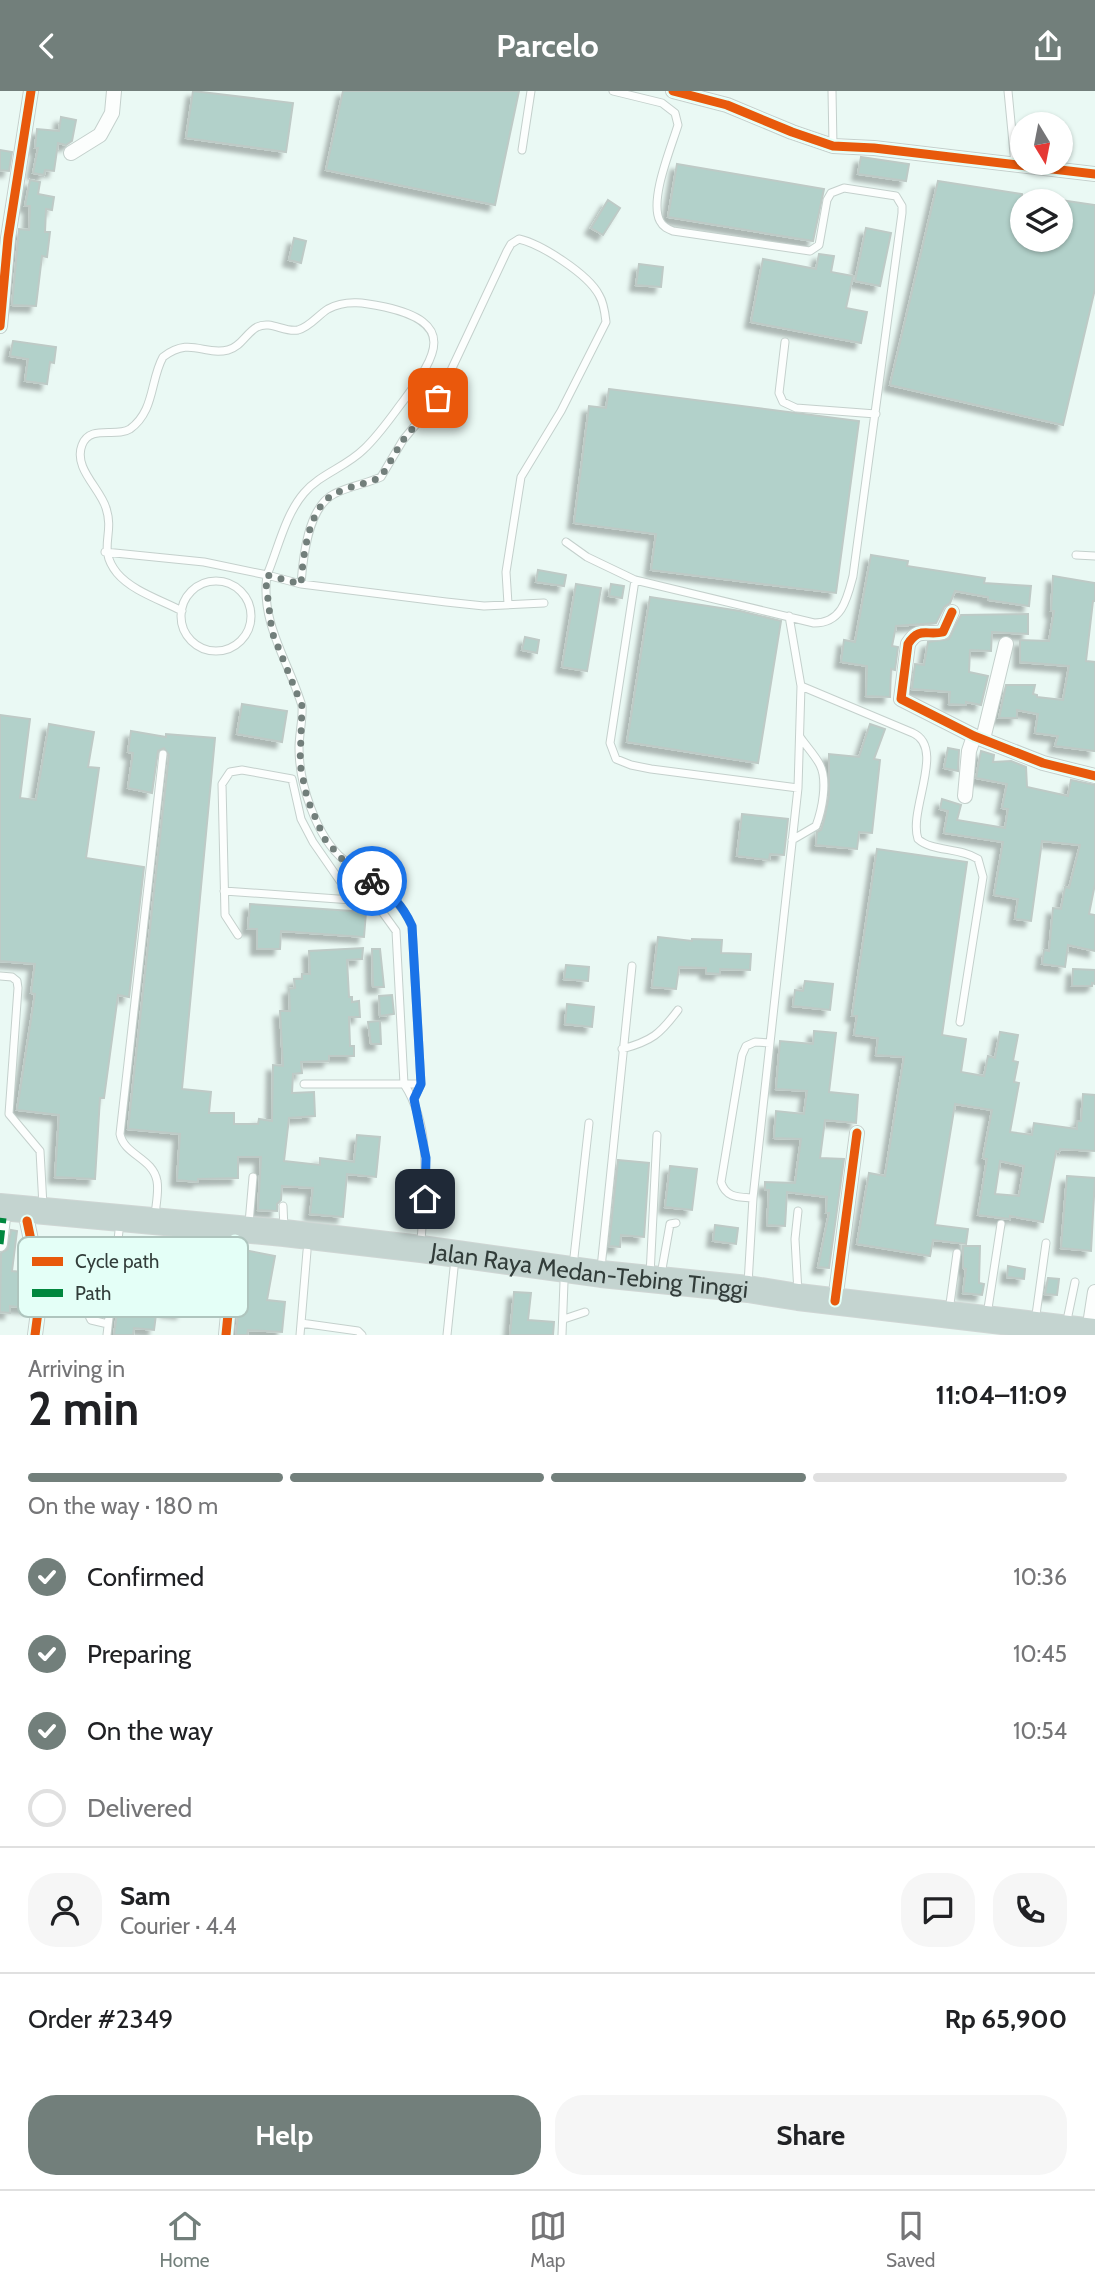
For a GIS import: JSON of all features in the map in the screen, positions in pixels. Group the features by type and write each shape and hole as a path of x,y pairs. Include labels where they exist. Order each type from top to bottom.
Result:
{"highway":[{"name":"Jalan Raya Medan-Tebing Tinggi","path":"12,1220 154,1222 245,1237"},
{"name":"Jalan Raya Medan-Tebing Tinggi","path":"12,1220 119,1231 241,1236 284,1233 421,1249 568,1276 650,1276 948,1315 994,1327"},
{"name":"Jalan Raya Medan-Tebing Tinggi","path":"248,1238 307,1251 454,1268 568,1276 994,1327 1034,1326 1083,1331"}],"street":[{"path":"0,326 8,238 31,91"},
{"path":"71,153 100,135 112,113 114,91"},
{"path":"673,91 727,105 833,146 1010,163"},
{"path":"1073,171 1095,174"},
{"path":"951,612 943,632 925,632 910,641 900,696 911,706 1042,764 1095,776"},
{"path":"965,796 969,751 979,738 1006,644"},
{"path":"835,1301 857,1133"},
{"path":"12,1220 26,1237"},
{"path":"1083,1331 1095,1292"},
{"path":"35,1335 37,1317"},
{"path":"226,1335 229,1317"}],"lane":[{"path":"522,151 531,91"},
{"path":"566,542 587,557 635,580 822,623 841,613 853,576 902,213 900,200 891,194 837,189 827,200 818,245 810,251 673,232 659,220 656,200 678,125 676,113 662,103 613,91"},
{"path":"832,91 833,146"},
{"path":"1007,91 1010,118"},
{"path":"301,584 303,556 312,524 321,507 335,493 368,484 386,471 403,440 438,398 507,251 511,244 519,239 531,241 579,273 599,294 606,322 561,411 521,477 506,572 508,604"},
{"path":"181,611 123,580 110,563 105,552 109,516 85,469 81,455 85,440 96,433 120,432 134,424 147,407 163,357 181,347 196,346 223,351 233,349 258,327 269,324 295,331 304,328 326,310 357,302 421,319 429,327 435,344 427,366 380,431 362,451 316,481 303,494 287,522 267,575 268,611 272,632 302,706 300,764 307,798 324,838 341,858 391,895 404,908 412,926 421,1084 414,1099"},
{"path":"785,342 779,393 783,402 796,408 876,414"},
{"path":"105,552 204,562 301,584 446,602 484,606 544,603"},
{"path":"1076,555 1095,556"},
{"path":"635,580 610,743 616,759 651,769 798,788"},
{"path":"215,581 238,588 251,608 251,621 239,642 229,648 205,649 194,643 186,634 181,611 185,599 193,590 203,583 215,581"},
{"path":"748,1289 753,1198 798,788 801,686 789,616"},
{"path":"801,686 920,736 925,743 928,755 915,825 918,839 926,845 972,855 978,859 983,877 960,1022"},
{"path":"792,840 816,826 823,785 823,773 819,763 799,736"},
{"path":"154,1222 158,1182 154,1171 124,1146 120,1134 163,754"},
{"path":"238,935 225,915 222,784 230,772 242,771 292,779 301,819 313,842 340,881 383,913 396,931 404,1084 414,1099 426,1158 421,1249"},
{"path":"224,891 367,901"},
{"path":"396,931 412,926"},
{"path":"601,1274 632,966"},
{"path":"0,976 17,981 18,988 9,1114 40,1151 12,1220"},
{"path":"622,1049 654,1038 678,1010"},
{"path":"753,1198 731,1196 724,1191 721,1182 742,1055 746,1046 755,1042 770,1043"},
{"path":"304,1084 421,1084"},
{"path":"562,1335 589,1123"},
{"path":"657,1135 650,1276 662,1269 670,1224 676,1223"},
{"path":"241,1236 253,1177"},
{"path":"283,1206 284,1233"},
{"path":"798,1211 795,1239 798,1297"},
{"path":"994,1327 1001,1224"},
{"path":"118,1237 119,1231"},
{"path":"1034,1326 1046,1243"},
{"path":"300,1335 307,1251"},
{"path":"948,1315 957,1252"},
{"path":"447,1335 454,1268"},
{"path":"1075,1282 1083,1331"},
{"path":"564,1319 585,1312"},
{"path":"90,1317 91,1320 108,1324"},
{"path":"107,1335 109,1317"},
{"path":"301,1323 358,1331 362,1335"}],"building":[{"path":"193,91 293,103 286,152 186,138"},
{"path":"343,91 519,91 495,205 326,170"},
{"path":"61,117 76,120 72,141 66,145 58,143 54,171 45,170 44,175 33,173 38,148 35,148 37,129 59,131"},
{"path":"0,150 12,152 9,171 0,170"},
{"path":"861,157 909,164 906,181 858,174"},
{"path":"677,164 824,189 813,241 668,217"},
{"path":"30,180 40,182 38,194 54,197 52,210 46,209 45,232 50,232 47,257 42,256 36,306 12,305 19,229 29,230 30,206 25,206"},
{"path":"938,181 1010,192 1010,252 1073,252 1073,202 1095,205 1095,289 1063,425 890,385"},
{"path":"608,200 620,208 603,235 591,228"},
{"path":"866,228 891,233 880,286 855,281"},
{"path":"294,238 306,241 301,263 289,260"},
{"path":"819,254 834,256 831,272 853,276 846,308 867,312 861,343 751,322 763,259 816,269"},
{"path":"639,264 663,267 661,287 636,285"},
{"path":"13,341 56,347 54,363 50,362 47,384 25,381 28,359 10,356"},
{"path":"609,389 859,421 836,593 651,570 656,534 574,523 589,406 606,408"},
{"path":"871,555 908,561 907,566 985,578 984,583 1031,586 1029,606 988,600 988,597 955,591 936,623 896,626 892,646 898,647 895,670 891,669 890,697 866,696 867,666 841,662 844,640 855,642"},
{"path":"538,570 566,575 564,586 536,582"},
{"path":"1053,576 1095,583 1086,661 1095,662 1095,751 1055,746 1058,736 1035,733 1038,714 1017,710 1017,718 999,718 1006,685 1035,685 1033,694 1037,697 1063,700 1069,666 1020,662 1020,640 1049,641 1054,611 1051,611"},
{"path":"576,584 601,588 587,671 562,667"},
{"path":"611,584 624,586 622,598 609,596"},
{"path":"650,597 740,611 781,621 758,763 627,742"},
{"path":"1028,614 1028,634 992,632 991,651 970,650 969,672 988,676 981,705 966,702 966,705 949,704 950,692 912,689 915,664 924,665 928,642 949,639 961,615"},
{"path":"525,637 539,640 537,653 522,650"},
{"path":"242,704 287,711 282,742 237,734"},
{"path":"0,715 30,719 20,798 36,800 49,724 94,732 88,767 99,768 86,858 144,867 129,997 118,995 104,1098 100,1098 95,1179 55,1177 59,1115 17,1110 35,994 31,993 35,964 0,961"},
{"path":"870,724 885,729 874,759 880,760 872,833 859,832 857,849 816,845 817,832 821,830 824,821 829,796 829,754 859,757"},
{"path":"131,731 166,737 166,734 215,738 182,1089 211,1092 209,1113 234,1113 234,1124 258,1124 259,1119 272,1121 273,1065 283,1066 280,1011 290,1011 289,989 295,988 294,979 302,979 302,974 310,974 309,951 363,948 362,959 347,960 349,997 352,997 352,1002 359,1001 360,1017 349,1017 350,1046 354,1046 354,1056 329,1056 329,1061 301,1062 302,1073 293,1074 292,1093 314,1092 315,1116 289,1118 284,1161 320,1165 320,1158 354,1162 357,1135 380,1137 376,1177 347,1174 343,1217 310,1214 313,1188 282,1186 277,1211 258,1210 261,1157 238,1157 238,1178 198,1179 198,1182 177,1180 180,1134 128,1129 169,755 164,748 158,751 152,793 128,788 133,753 128,752"},
{"path":"948,748 959,750 958,771 944,768"},
{"path":"981,751 994,755 993,762 1011,761 1026,767 1027,787 1068,796 1071,780 1095,785 1095,884 1089,914 1095,915 1095,951 1068,945 1065,967 1042,964 1044,950 1049,951 1053,908 1061,909 1065,887 1069,888 1080,845 1042,841 1031,921 1015,919 1018,899 994,895 1003,842 944,833 948,811 940,809 942,799 961,805 957,820 1005,828 1008,809 1002,808 1007,784 976,778"},
{"path":"742,814 788,819 784,855 770,854 769,860 737,856"},
{"path":"877,849 967,862 942,1035 966,1039 961,1072 984,1076 988,1056 995,1058 1000,1032 1018,1035 1013,1061 1018,1062 1014,1082 1019,1083 1010,1132 1032,1135 1034,1123 1077,1129 1077,1121 1081,1121 1083,1094 1095,1095 1095,1151 1056,1151 1043,1222 1010,1216 1010,1219 978,1215 987,1159 983,1158 992,1110 955,1104 935,1225 968,1229 966,1244 933,1240 930,1256 857,1244 869,1173 885,1176 904,1057 876,1055 878,1038 854,1035 857,1016 852,1016","holes":["1000,1161 1024,1166 1019,1196 995,1194"]},
{"path":"250,904 366,912 364,937 281,931 280,949 257,949 257,929 248,929"},
{"path":"658,937 692,941 722,940 721,953 751,954 750,970 720,969 720,974 706,973 706,968 679,967 676,989 652,987"},
{"path":"372,949 380,949 384,987 373,987"},
{"path":"566,965 589,967 588,981 564,979"},
{"path":"1073,969 1095,970 1095,984 1072,986"},
{"path":"805,981 833,984 830,1010 793,1006 795,990 803,991"},
{"path":"392,995 394,1014 380,1016 379,996"},
{"path":"567,1004 594,1007 592,1027 565,1024"},
{"path":"380,1021 381,1044 371,1044 368,1022"},
{"path":"814,1031 836,1033 829,1092 858,1095 856,1123 825,1120 820,1158 844,1159 829,1268 818,1267 829,1213 826,1213 827,1197 787,1192 785,1226 767,1225 769,1190 765,1190 765,1182 795,1183 801,1139 774,1138 776,1111 804,1114 807,1091 776,1089 780,1041 813,1044"},
{"path":"618,1160 649,1163 644,1237 621,1235 620,1247 609,1246"},
{"path":"670,1166 697,1169 692,1210 665,1207"},
{"path":"1067,1176 1095,1178 1091,1251 1061,1248"},
{"path":"715,1225 738,1228 736,1244 713,1241"},
{"path":"11,1230 17,1231 12,1271 18,1272 18,1307 10,1306 10,1313 0,1312 1,1253 8,1249"},
{"path":"963,1246 980,1246 979,1283 984,1284 982,1295 963,1293 966,1269 963,1268"},
{"path":"248,1251 275,1256 267,1300 285,1302 282,1332 248,1330 247,1335 236,1335 238,1317 248,1317"},
{"path":"1008,1266 1025,1269 1024,1279 1007,1277"},
{"path":"1048,1278 1059,1279 1057,1295 1045,1294"},
{"path":"514,1292 531,1293 528,1320 554,1322 553,1335 510,1335"},
{"path":"116,1317 156,1317 154,1330 134,1328 133,1335 114,1335"}],"marked path":[{"path":"0,1244 3,1218"}],"cycle path":[{"path":"0,326 8,238 31,91"},
{"path":"673,91 727,105 833,146 874,148 1095,174"},
{"path":"952,612 943,632 920,633 908,644 901,699 974,736 1043,763 1095,776"},
{"path":"835,1301 857,1133"},
{"path":"27,1221 30,1237"},
{"path":"35,1335 37,1317"},
{"path":"226,1335 228,1317"}],"way so far":[{"path":"372,881 341,858 324,838 307,798 300,764 302,706 272,632 268,611 267,575 301,584 303,556 312,524 326,500 335,493 368,484 381,477 403,440 438,398"}],"route":[{"path":"372,881 404,908 412,926 421,1084 414,1099 426,1158 425,1199"}]}
